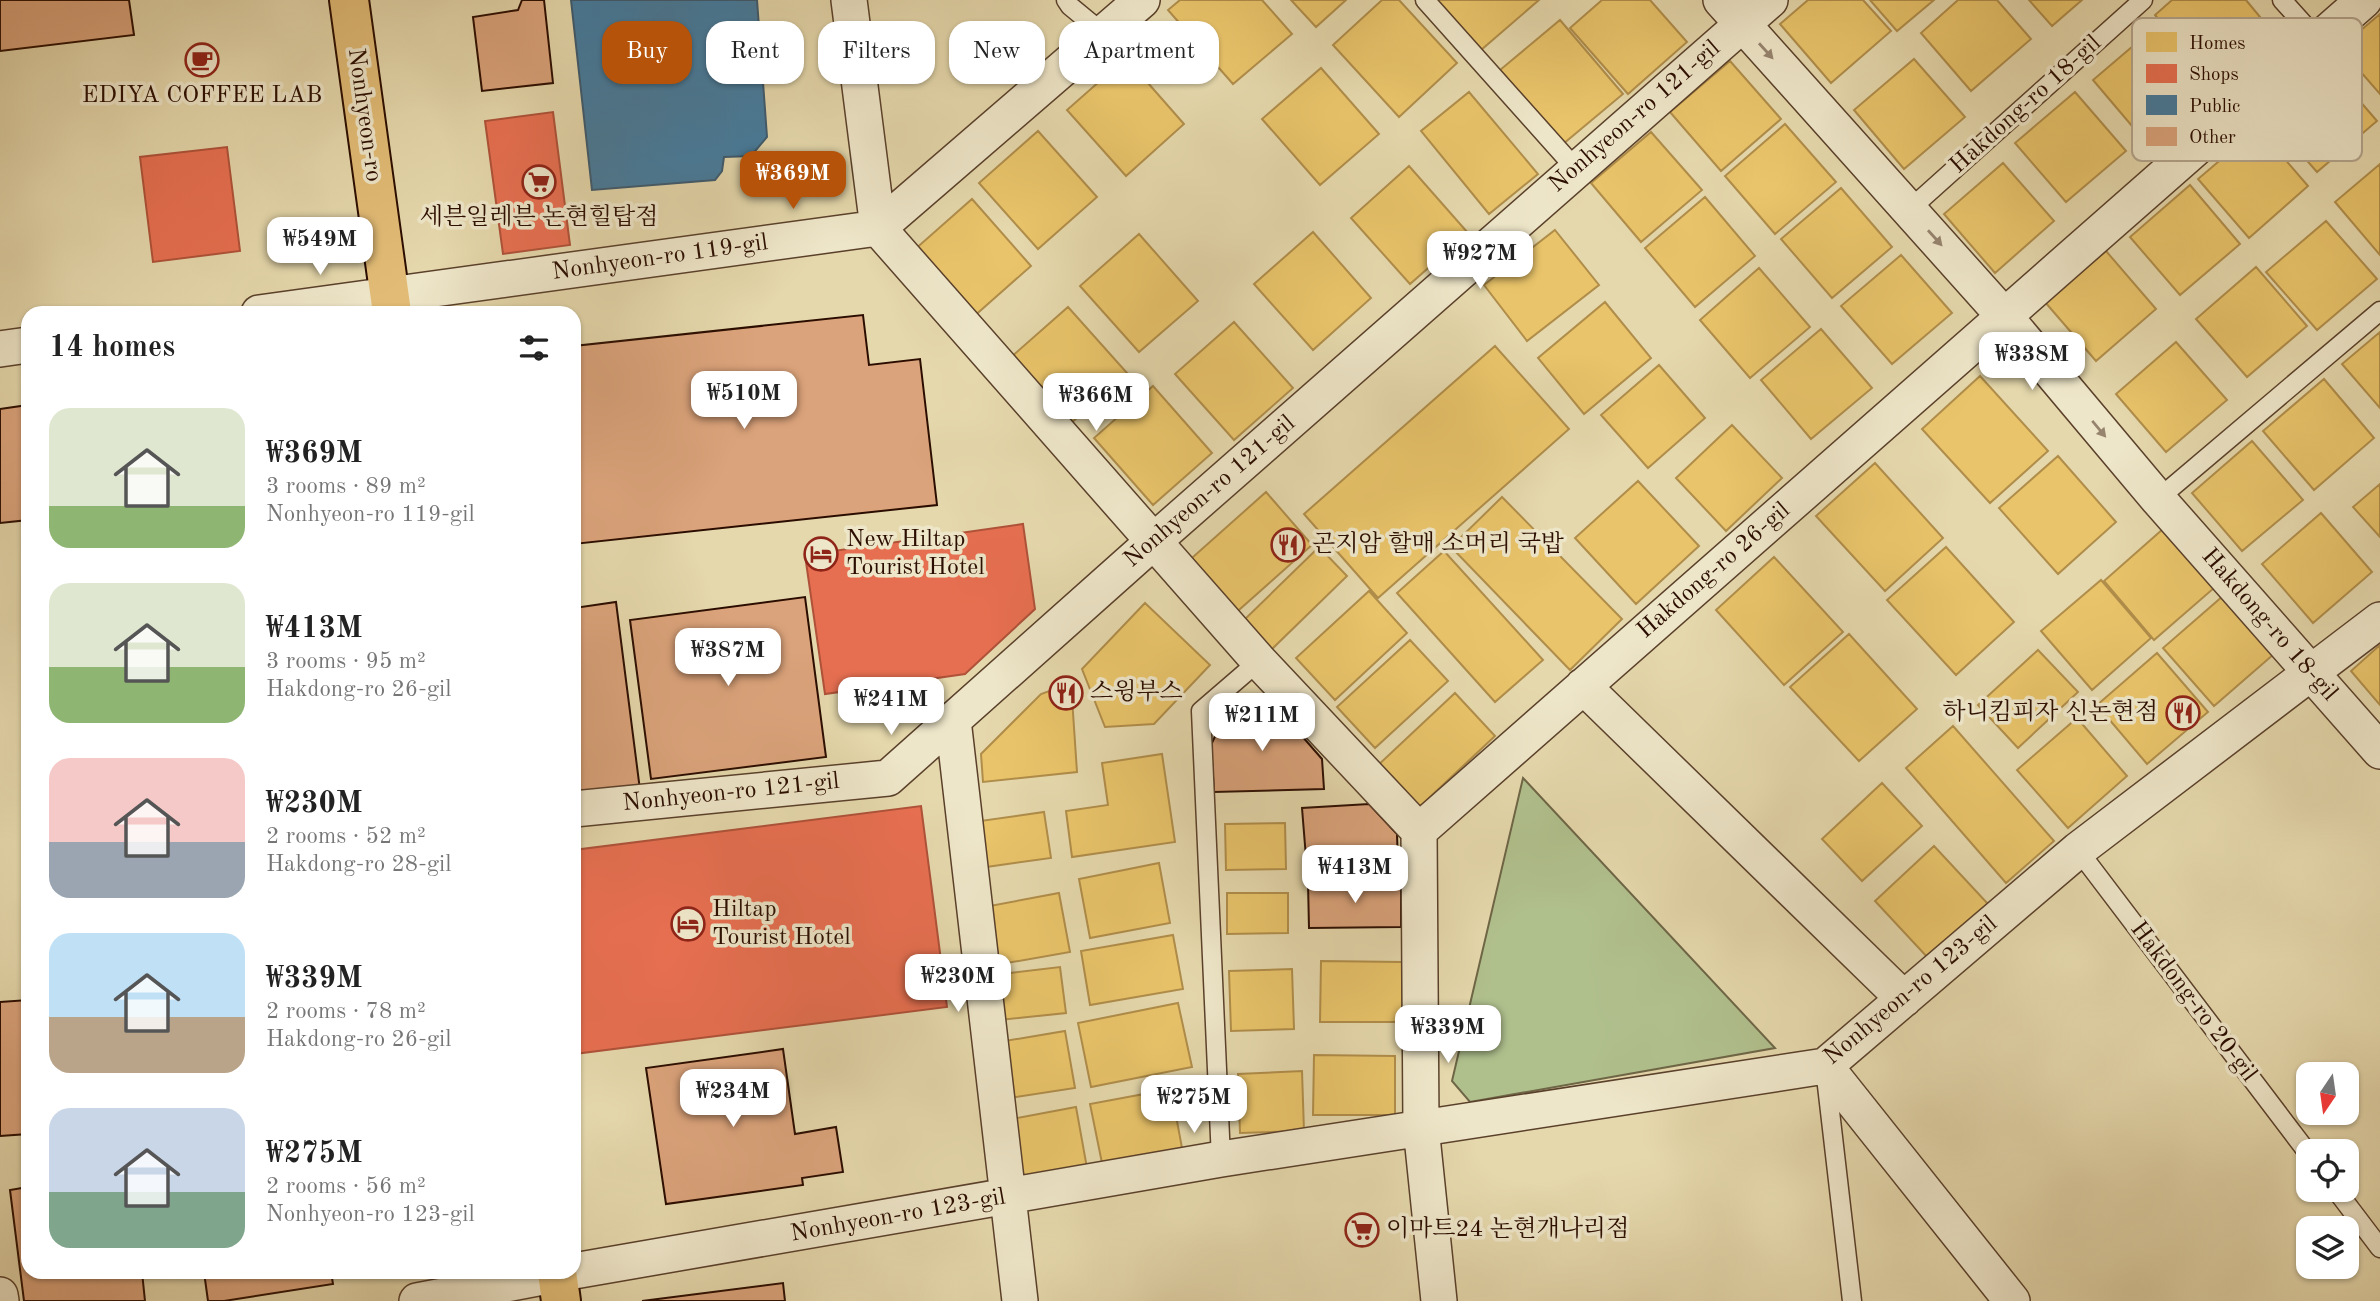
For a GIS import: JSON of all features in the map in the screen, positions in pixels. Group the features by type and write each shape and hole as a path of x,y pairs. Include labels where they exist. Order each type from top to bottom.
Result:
{"main road":[{"name":"Nonhyeon-ro","path":"349,0 390,304"}],"street":[{"path":"849,0 878,228 1259,661 1419,831 1421,1127 1439,1301"},
{"path":"1119,21 1142,0"},
{"name":"Nonhyeon-ro 121-gil","path":"581,808 888,778 1576,169 1731,12 1770,0"},
{"name":"Hakdong-ro 26-gil","path":"2343,18 2364,0"},
{"name":"Hakdong-ro 18-gil","path":"1731,12 2005,317 2158,499 2380,751"},
{"path":"878,228 1059,73"},
{"name":"Hakdong-ro 26-gil","path":"1419,831 2181,161"},
{"name":"Nonhyeon-ro 119-gil","path":"361,306 390,304 878,228"},
{"path":"0,349 21,346"},
{"name":"Nonhyeon-ro 123-gil","path":"581,1275 1221,1159 1825,1066 2078,850 2380,620"},
{"path":"1583,686 1904,999"},
{"path":"953,720 1020,1301"},
{"path":"1825,1066 2011,1301"},
{"name":"Nonhyeon-ro 123-gil","path":"417,1301 558,1279"},
{"path":"0,1296 1,1301"}],"lane":[{"path":"1066,0 1088,21"},
{"path":"1425,0 1576,169"},
{"name":"Hakdong-ro 18-gil","path":"1909,209 2143,0"},
{"path":"2282,0 2298,18"},
{"path":"2158,499 2380,311"},
{"path":"1221,1159 1201,711 1259,661"},
{"name":"Hakdong-ro 20-gil","path":"2078,850 2297,1139"},
{"path":"1825,1066 1852,1301"},
{"path":"2345,1202 2380,1248"}],"green space":[{"path":"1523,778 1775,1048 1470,1102 1452,1081"}],"building: Homes":[{"path":"1180,0 1262,0 1292,34 1233,84 1219,68 1219,21 1178,21 1168,10"},
{"path":"1291,0 1346,0 1316,27"},
{"path":"1382,0 1399,0 1457,63 1399,117 1333,45"},
{"path":"1437,0 1539,0 1481,50"},
{"path":"1602,0 1650,0 1687,42 1628,94 1570,28"},
{"path":"1808,0 1863,0 1891,31 1831,83 1780,24"},
{"path":"1870,0 1934,0 1897,31"},
{"path":"1958,0 1997,0 2031,39 1971,91 1921,33"},
{"path":"2029,0 2082,0 2052,26"},
{"path":"2172,0 2246,0 2261,18 2158,18 2155,15"},
{"path":"2380,14 2380,94 2362,73 2362,29"},
{"path":"1560,20 1623,94 1563,144 1500,70"},
{"path":"2132,47 2132,126 2093,80"},
{"path":"1914,59 1965,117 1904,169 1854,110"},
{"path":"1730,61 1781,119 1721,171 1670,112"},
{"path":"1321,68 1379,134 1320,185 1262,119"},
{"path":"1096,84 1149,84 1184,124 1126,176 1067,110"},
{"path":"1469,92 1538,174 1489,214 1421,131"},
{"path":"2075,92 2126,151 2066,202 2015,143"},
{"path":"2362,104 2377,121 2362,134"},
{"path":"1785,124 1836,182 1775,234 1725,176"},
{"path":"1038,131 1097,197 1038,249 979,183"},
{"path":"1651,132 1702,190 1641,242 1591,183"},
{"path":"2219,161 2286,161 2308,186 2249,238 2198,179"},
{"path":"2307,161 2330,161 2317,172"},
{"path":"2003,163 2054,221 1995,273 1944,214"},
{"path":"2380,164 2380,255 2335,202"},
{"path":"1409,166 1468,233 1410,284 1351,218"},
{"path":"2190,185 2240,244 2180,295 2130,237"},
{"path":"1841,188 1892,247 1832,298 1781,239"},
{"path":"1705,197 1755,256 1695,307 1645,248"},
{"path":"972,199 1031,266 972,318 913,251"},
{"path":"2326,221 2377,279 2317,330 2266,272"},
{"path":"1555,230 1599,285 1527,341 1484,285"},
{"path":"1313,232 1371,298 1313,350 1254,284"},
{"path":"1139,234 1198,301 1139,352 1080,286"},
{"path":"2106,251 2156,309 2096,361 2045,302"},
{"path":"1901,255 1952,313 1892,364 1841,306"},
{"path":"2256,267 2307,326 2247,377 2196,319"},
{"path":"1759,268 1810,327 1750,378 1700,320"},
{"path":"1605,302 1651,358 1584,414 1538,358"},
{"path":"1068,307 1127,373 1069,425 1010,358"},
{"path":"1234,322 1293,388 1234,440 1175,374"},
{"path":"1821,329 1872,388 1811,439 1761,380"},
{"path":"2380,332 2380,408 2342,364"},
{"path":"2176,342 2227,400 2166,452 2116,394"},
{"path":"1495,346 1569,429 1378,598 1304,514"},
{"path":"1659,365 1705,418 1648,468 1601,415"},
{"path":"1980,376 2048,451 1990,503 1922,429"},
{"path":"2324,379 2374,438 2314,490 2263,431"},
{"path":"1153,386 1212,453 1153,505 1094,438"},
{"path":"1732,425 1782,478 1726,531 1676,478"},
{"path":"2252,441 2303,500 2242,551 2192,493"},
{"path":"2058,456 2116,522 2058,574 1999,508"},
{"path":"1875,463 1943,538 1885,591 1816,516"},
{"path":"1638,481 1699,546 1636,604 1575,538"},
{"path":"2380,484 2380,537 2353,507"},
{"path":"1266,492 1312,545 1231,617 1184,565"},
{"path":"1502,497 1622,619 1570,670 1451,547"},
{"path":"2321,513 2372,572 2313,623 2262,564"},
{"path":"2163,529 2214,588 2154,640 2104,581"},
{"path":"1319,547 1347,576 1270,651 1242,622"},
{"path":"1946,547 2014,622 1956,675 1887,600"},
{"path":"1444,551 1543,660 1495,702 1397,593"},
{"path":"1774,557 1843,632 1784,685 1716,610"},
{"path":"2101,580 2151,638 2092,690 2041,631"},
{"path":"1369,591 1407,633 1335,700 1296,658"},
{"path":"2223,596 2274,654 2214,706 2163,648"},
{"path":"1145,603 1210,665 1154,724 1105,727 1082,669"},
{"path":"1849,634 1917,709 1859,761 1790,687"},
{"path":"1410,640 1448,681 1375,748 1337,707"},
{"path":"2380,645 2380,705 2351,671"},
{"path":"2038,650 2078,692 2018,748 1978,705"},
{"path":"2157,653 2208,712 2147,764 2097,705"},
{"path":"1071,683 1077,772 983,782 981,754 1041,694"},
{"path":"1455,693 1495,736 1414,812 1374,769"},
{"path":"2077,718 2127,776 2068,828 2017,770"},
{"path":"1953,726 2054,841 2006,883 1906,768"},
{"path":"1162,754 1175,842 1072,857 1066,811 1108,805 1102,763"},
{"path":"1882,783 1922,826 1862,881 1822,839"},
{"path":"1044,812 1051,858 979,868 973,822"},
{"path":"1285,823 1286,869 1226,870 1225,824"},
{"path":"1934,846 1988,904 1929,959 1875,901"},
{"path":"1159,863 1170,923 1090,938 1079,879"},
{"path":"1059,893 1070,952 990,966 979,908"},
{"path":"1227,893 1288,893 1288,933 1227,934"},
{"path":"1173,935 1183,989 1090,1005 1081,951"},
{"path":"1321,961 1402,962 1402,1022 1320,1022"},
{"path":"1060,967 1066,1013 1000,1020 994,975"},
{"path":"1292,969 1294,1029 1231,1031 1229,971"},
{"path":"1178,1003 1192,1067 1091,1087 1078,1023"},
{"path":"1065,1031 1075,1088 1003,1099 993,1043"},
{"path":"1314,1055 1395,1056 1395,1115 1313,1115"},
{"path":"1302,1071 1304,1131 1240,1133 1238,1074"},
{"path":"1171,1089 1182,1148 1102,1163 1090,1104"},
{"path":"1076,1107 1087,1168 1019,1181 1007,1120"}],"building: Shops":[{"path":"553,112 570,245 503,254 485,121"},
{"path":"227,147 240,251 153,262 140,157"},
{"path":"1023,524 1035,609 965,674 825,694 805,555"},
{"path":"921,806 947,1007 581,1053 581,849"}],"building: Public":[{"path":"571,0 757,0 759,21 706,21 706,84 763,84 767,137 751,156 724,157 722,171 715,180 592,190"}],"building: Other":[{"path":"0,0 129,0 134,35 0,51"},
{"path":"522,0 544,0 553,83 482,91 473,17 518,10"},
{"path":"863,315 869,365 920,359 937,505 581,543 581,345"},
{"path":"21,406 21,521 0,523 0,409"},
{"path":"805,597 826,757 651,779 630,620"},
{"path":"616,602 640,790 581,798 581,607"},
{"path":"1232,700 1261,704 1295,728 1322,759 1324,789 1214,792 1211,745"},
{"path":"1369,804 1397,834 1398,864 1307,870 1302,808"},
{"path":"1401,881 1401,927 1309,928 1308,883"},
{"path":"21,1000 21,1134 0,1136 0,1002"},
{"path":"783,1049 795,1134 836,1127 843,1172 802,1178 803,1185 666,1204 646,1068"},
{"path":"21,1188 21,1277 10,1190"},
{"path":"21,1279 143,1279 145,1301 24,1301"},
{"path":"205,1279 332,1279 333,1284 224,1301 208,1301"},
{"path":"783,1283 785,1301 642,1301"}],"place":[{"name":"EDIYA COFFEE LAB","path":"202,60"},
{"name":"세븐일레븐 논현힐탑점","path":"539,182"},
{"name":"곤지암 할매 소머리 국밥","path":"1288,545"},
{"name":"New Hiltap Tourist Hotel","path":"821,554"},
{"name":"스윙부스","path":"1066,693"},
{"name":"하니킴피자 신논현점","path":"2183,713"},
{"name":"Hiltap Tourist Hotel","path":"688,924"},
{"name":"이마트24 논현개나리점","path":"1362,1230"}]}
